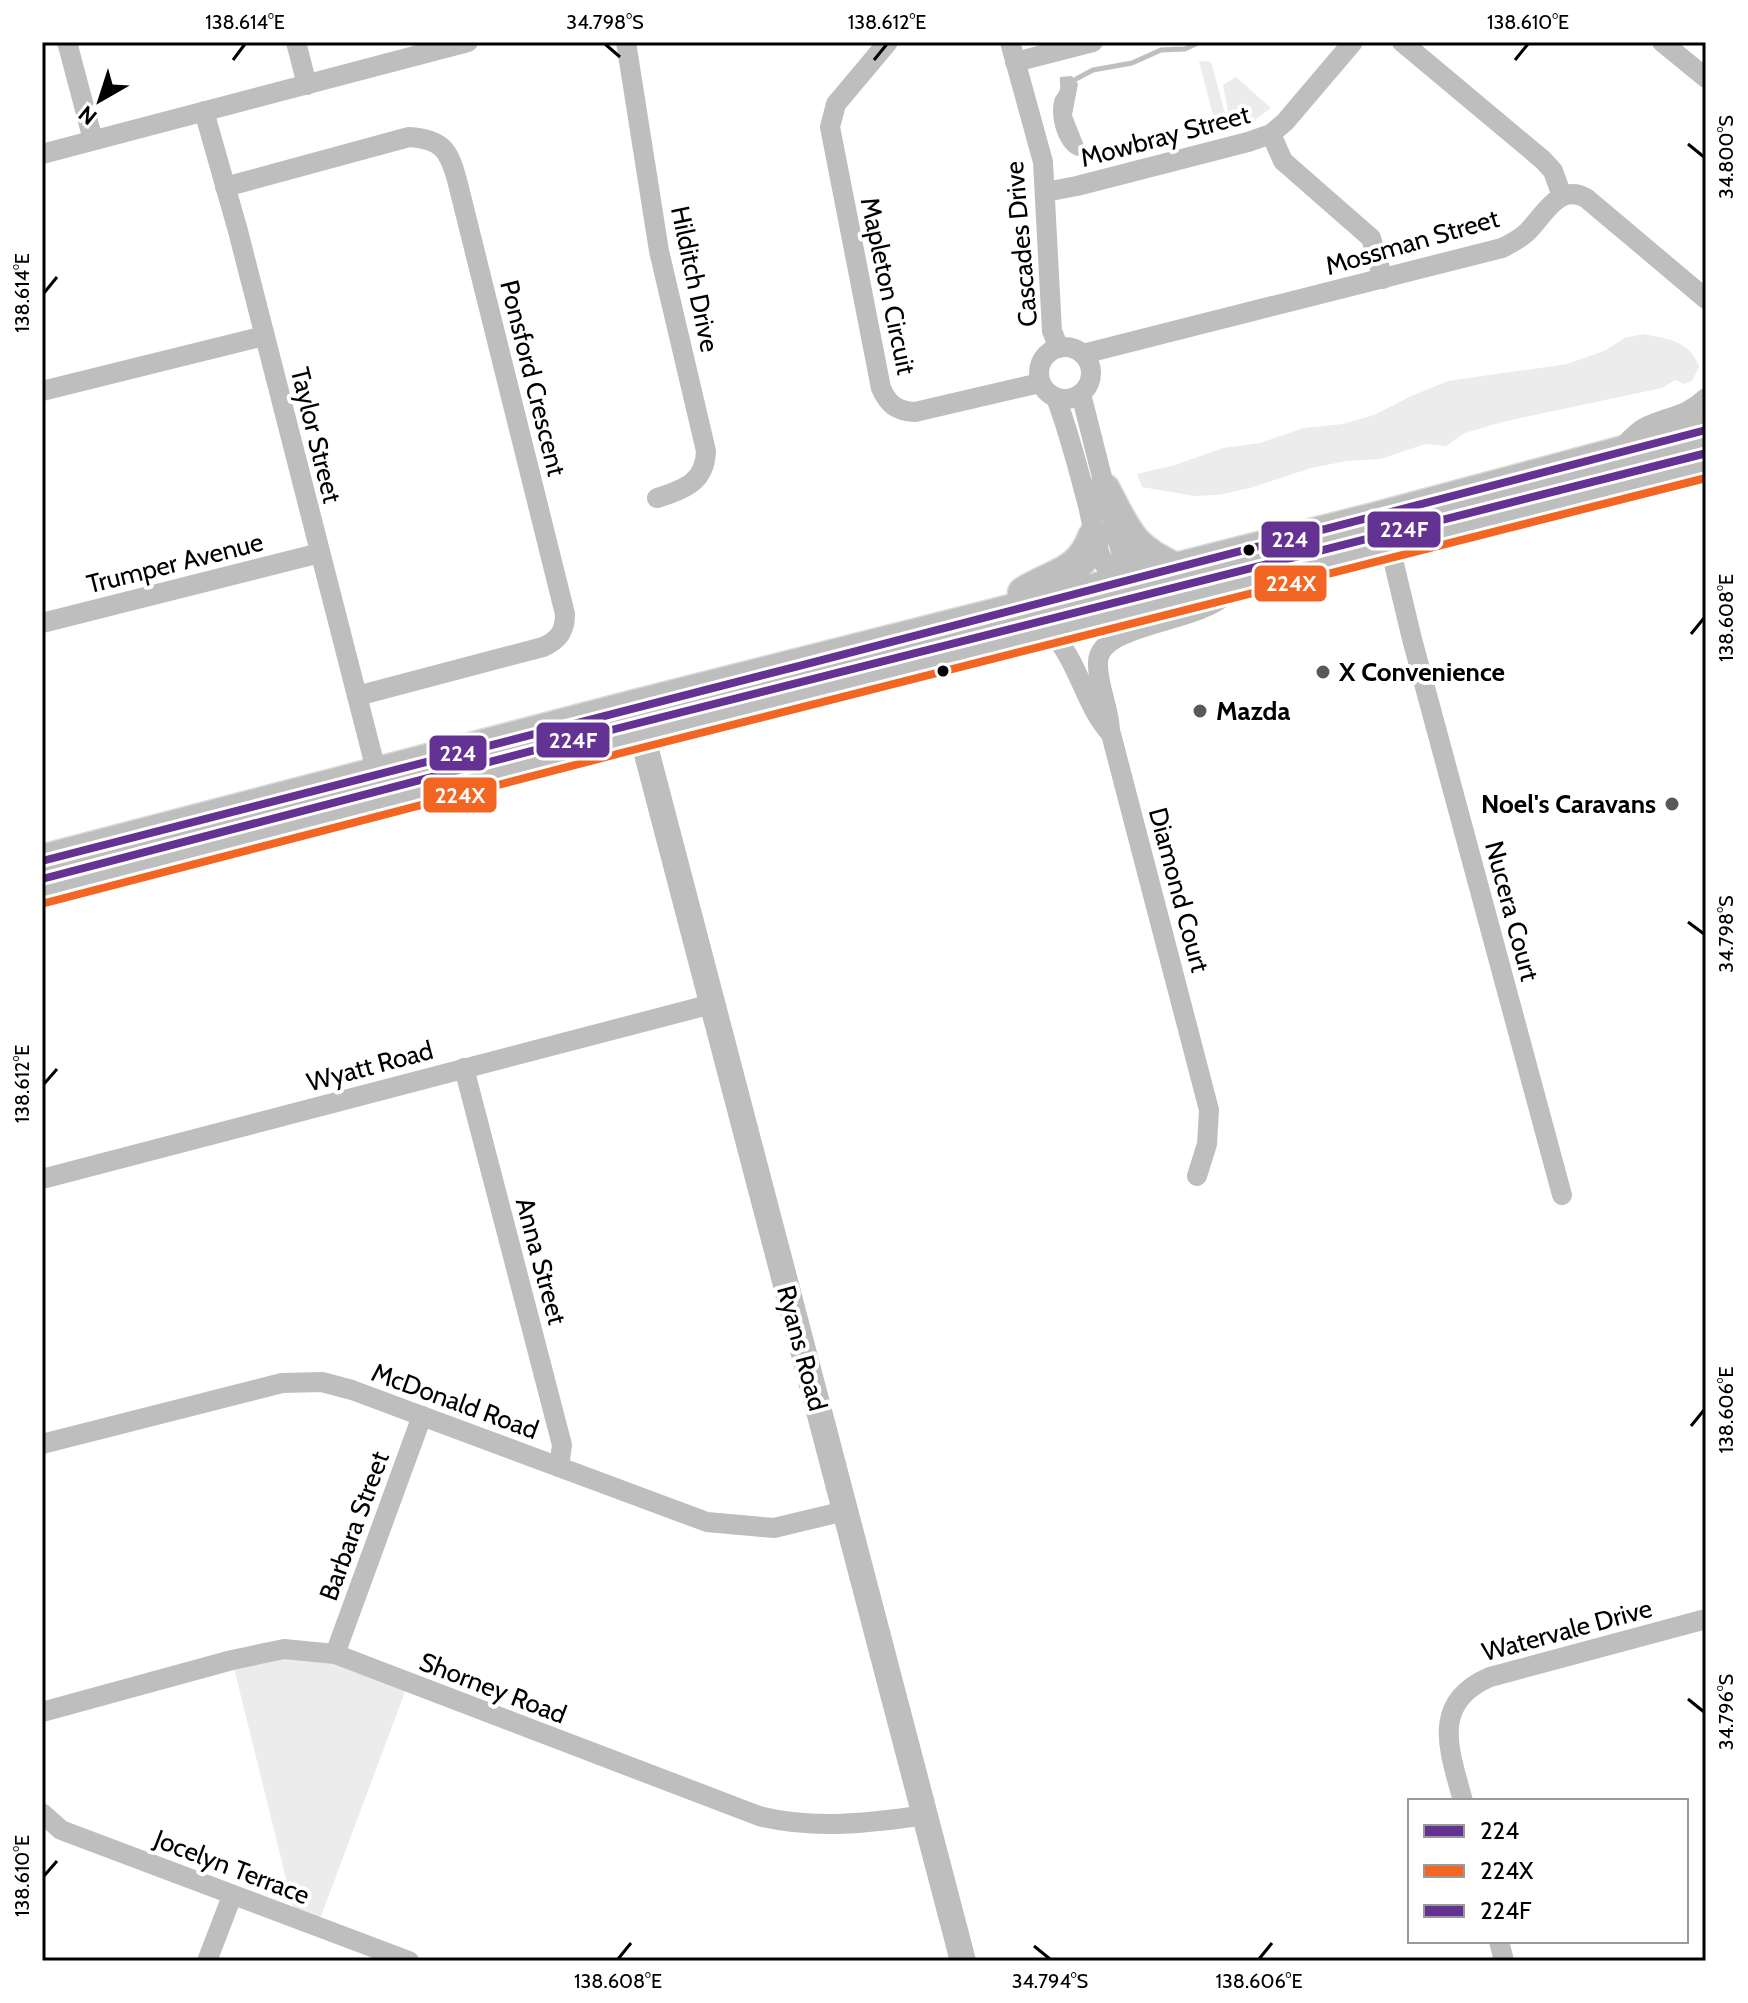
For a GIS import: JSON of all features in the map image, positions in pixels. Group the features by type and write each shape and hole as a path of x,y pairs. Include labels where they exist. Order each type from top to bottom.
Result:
{"main road":[{"path":"42,891 382,788 638,720 988,617 1703,433"},
{"path":"638,720 1051,632 1706,466"},
{"path":"1104,490 1135,544 1155,560 1176,569"},
{"path":"988,617 1040,583 1070,570 1085,557 1094,537"},
{"path":"1119,583 1140,593 1244,568 1301,569"},
{"path":"1087,623 1104,606 1119,583"},
{"path":"42,861 382,788"}],"street":[{"path":"67,42 93,140"},
{"path":"296,42 307,85"},
{"path":"42,154 468,42"},
{"name":"Hilditch Drive","path":"626,42 659,251 706,451 705,466 689,486 657,498"},
{"name":"Mapleton Circuit","path":"888,42 836,104 830,127 881,388 886,400 903,411 915,412 1040,383"},
{"path":"1013,52 1093,42"},
{"name":"Mowbray Street","path":"1045,192 1271,134 1353,42"},
{"path":"1402,42 1543,160 1553,171 1562,196 1579,194 1586,198 1706,299"},
{"path":"1669,44 1706,78"},
{"name":"Cascades Drive","path":"1013,52 1043,162 1052,331 1059,348"},
{"name":"Taylor Street","path":"204,111 382,788"},
{"path":"1271,134 1283,161 1371,238 1383,279"},
{"name":"Ponsford Crescent","path":"225,187 409,137 425,138 441,146 452,159 565,624 559,637 543,647 357,696"},
{"name":"Mossman Street","path":"1083,354 1511,244 1562,196"},
{"path":"42,391 264,336"},
{"name":"Mossman Street","path":"1086,387 1110,359 1130,344"},
{"path":"1059,348 1083,354 1090,366 1086,387 1104,490 1124,564 1119,583 1106,572 1094,537 1056,398 1040,383 1042,361 1059,348"},
{"path":"1056,398 1065,400 1086,387"},
{"path":"1615,456 1642,429 1694,409 1706,398"},
{"name":"Nucera Court","path":"1390,547 1562,1195"},
{"name":"Trumper Avenue","path":"42,623 320,553"},
{"path":"1111,734 1098,671 1098,658 1104,646 1121,634 1196,613 1216,604 1234,586"},
{"name":"Diamond Court","path":"1051,632 1066,650 1099,721 1111,734 1209,1110 1207,1144 1197,1176"},
{"name":"Ryans Road","path":"638,720 963,1961"},
{"name":"Wyatt Road","path":"42,1179 712,1004"},
{"name":"Anna Street","path":"464,1068 562,1445 559,1467"},
{"name":"McDonald Road","path":"42,1444 254,1389 301,1381 322,1382 352,1390 707,1522 774,1528 845,1511"},
{"name":"Barbara Street","path":"335,1654 422,1416"},
{"name":"Watervale Drive","path":"1462,1799 1448,1744 1449,1722 1455,1704 1475,1683 1706,1619"},
{"name":"Shorney Road","path":"42,1712 232,1660 284,1649 335,1654 759,1816 845,1825 926,1815"},
{"name":"Jocelyn Terrace","path":"42,1813 61,1830 409,1961"},
{"path":"207,1961 232,1896"}],"shaded area":[{"path":"1199,61 1211,62 1227,121 1227,126 1217,131"},
{"path":"1072,76 1078,84 1072,115 1085,148 1083,154 1077,156 1061,141 1053,116 1060,77"},
{"path":"1236,77 1271,108 1253,121 1231,127 1223,85"},
{"path":"1643,334 1684,346 1699,367 1692,381 1684,384 1675,380 1662,388 1502,422 1465,433 1446,446 1425,444 1381,459 1311,468 1218,495 1194,496 1142,487 1137,474 1223,448 1260,443 1304,428 1343,424 1374,415 1448,381 1567,364 1604,351 1625,338"},
{"path":"284,1649 408,1684 317,1927 296,1919 232,1660"}],"waterway":[{"path":"1076,79 1093,70 1132,63 1161,50 1185,49 1200,42"}],"transit line":[{"name":"224","path":"42,861 1706,430"},
{"name":"224F","path":"42,879 619,728 1703,454"},
{"name":"224X","path":"45,903 625,752 1706,478"}],"place":[{"name":"X Convenience","path":"1323,672"},
{"name":"Mazda","path":"1200,711"},
{"name":"Noel's Caravans","path":"1672,804"}]}
